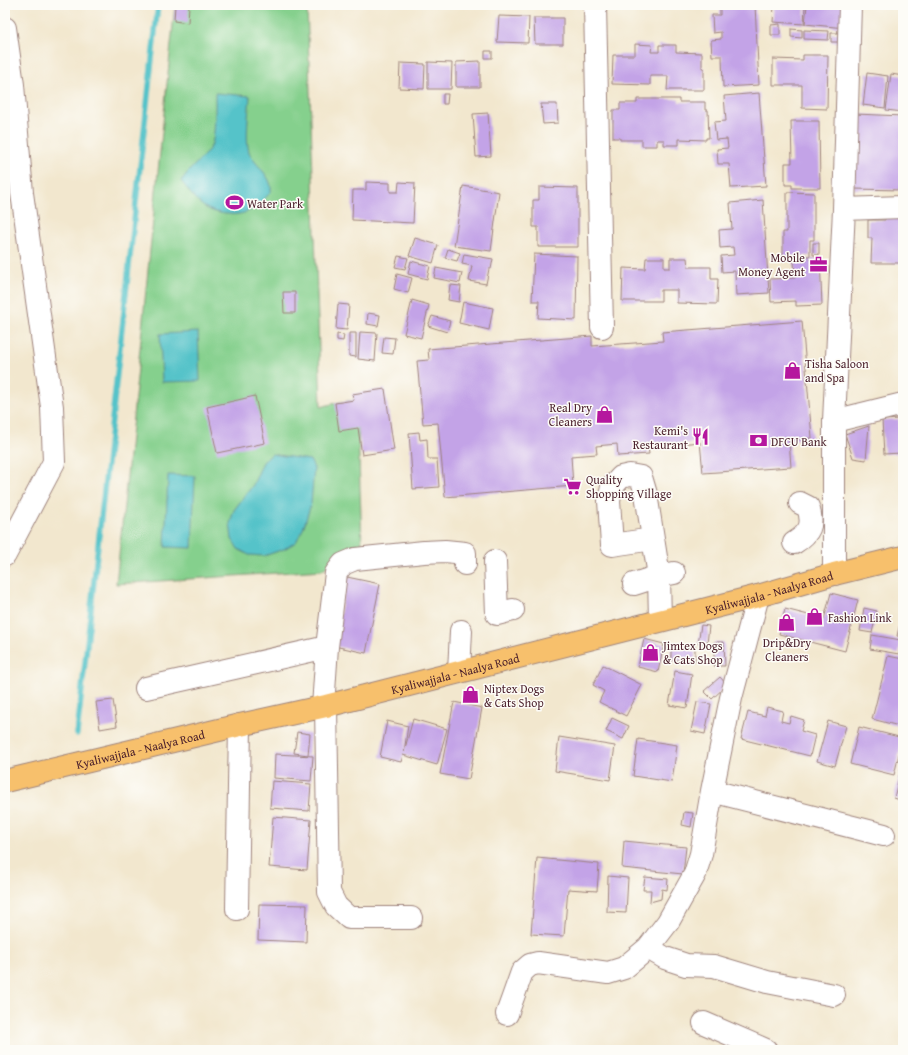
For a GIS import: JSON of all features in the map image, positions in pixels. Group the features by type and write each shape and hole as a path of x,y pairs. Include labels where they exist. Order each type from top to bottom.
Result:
{"main road":[{"name":"Kyaliwajjala - Naalya Road","path":"5,781 325,706 758,596 834,574 903,557"}],"street":[{"path":"595,5 602,327"},
{"path":"834,574 834,421 844,209 850,5"},
{"path":"5,28 9,85 22,193 52,407 54,462 5,554"},
{"path":"844,209 903,207"},
{"path":"834,421 903,404"},
{"path":"794,543 804,537 810,526 811,516 808,507 800,502"},
{"path":"652,539 667,575 660,620"},
{"path":"411,918 349,918 336,906 329,892 325,706 327,648 336,573 342,564 355,559 403,554 445,552 465,553 465,564"},
{"path":"495,561 497,614 513,610"},
{"path":"634,584 667,575"},
{"path":"507,1014 522,972 530,965 538,963 608,973 624,968 648,948 668,922 695,874 701,854 731,698 758,596"},
{"path":"459,672 461,631"},
{"path":"146,688 327,648"},
{"path":"237,909 240,725"},
{"path":"712,791 884,835"},
{"path":"648,948 665,958 686,965 714,966 767,982 834,995"},
{"path":"704,1023 766,1050"}],"green space":[{"name":"Water Park","path":"175,5 307,5 321,407 354,400 358,428 362,546 351,547 322,570 116,584"}],"water":[{"path":"215,93 250,96 247,132 249,152 266,176 271,186 271,192 260,203 249,211 240,214 219,213 206,208 200,204 181,181 212,144 215,122"},
{"path":"198,332 200,381 162,382 160,334"},
{"path":"272,454 310,460 314,468 311,504 303,529 296,542 284,549 264,556 249,555 238,549 232,539 230,523 234,510 253,485 263,462"},
{"path":"168,475 195,476 192,548 165,547"}],"building":[{"path":"175,5 189,5 188,23 174,21"},
{"path":"720,5 755,5 759,85 723,87 722,56 712,56 711,40 721,39 721,32 713,33 712,15 720,15"},
{"path":"774,5 805,5 804,24 773,22"},
{"path":"807,5 847,5 845,28 805,24"},
{"path":"499,16 529,17 528,43 497,42"},
{"path":"534,18 563,18 563,44 535,44"},
{"path":"780,24 780,35 771,35 771,25"},
{"path":"791,29 802,30 802,38 791,37"},
{"path":"804,30 829,31 828,40 804,39"},
{"path":"831,33 844,33 844,42 831,42"},
{"path":"635,44 652,45 651,52 659,52 659,45 676,45 676,52 702,53 704,90 667,90 668,76 650,76 650,85 612,84 613,55 635,55"},
{"path":"485,51 492,51 492,58 485,58"},
{"path":"803,55 828,55 827,109 802,108 802,85 773,85 773,59 803,60"},
{"path":"480,61 480,87 456,87 456,62"},
{"path":"428,62 452,63 451,89 428,89"},
{"path":"400,63 425,64 424,89 399,88"},
{"path":"867,73 888,76 885,108 863,105"},
{"path":"891,74 903,76 903,112 886,110"},
{"path":"759,93 766,186 731,188 729,164 718,164 717,149 728,148 727,139 716,140 714,122 726,121 724,96"},
{"path":"443,94 448,94 447,104 443,104"},
{"path":"637,99 679,99 679,102 705,102 705,110 708,110 709,138 706,138 706,140 679,139 679,145 664,145 664,140 657,140 657,146 642,146 642,140 620,140 620,138 613,138 613,110 620,110 620,103 637,103"},
{"path":"541,104 557,104 558,123 543,124"},
{"path":"488,113 491,156 476,157 473,114"},
{"path":"855,114 903,116 901,190 854,189"},
{"path":"791,121 819,121 820,188 792,188 792,185 785,185 785,163 792,163"},
{"path":"366,182 390,183 390,192 398,192 399,182 415,183 413,223 352,220 353,190 366,190"},
{"path":"463,186 499,192 491,251 454,246"},
{"path":"539,187 578,188 578,247 538,247 538,227 533,227 533,200 539,200"},
{"path":"787,192 814,193 814,240 810,240 810,256 783,256 783,232 787,232"},
{"path":"763,200 769,293 736,295 735,271 722,272 721,256 734,255 733,247 720,248 719,230 732,229 730,203"},
{"path":"885,216 898,216 898,220 903,220 903,263 871,263 872,238 868,238 868,220 885,220"},
{"path":"415,238 438,245 433,263 409,256"},
{"path":"813,243 819,243 819,255 813,255"},
{"path":"448,249 460,253 457,261 445,258"},
{"path":"464,254 493,259 486,284 469,281 472,266 462,264"},
{"path":"534,254 577,256 576,320 538,318 539,301 532,301"},
{"path":"398,256 408,258 405,269 395,267"},
{"path":"646,258 664,258 664,268 670,268 670,258 687,258 688,267 711,267 711,279 718,279 717,304 677,303 677,290 661,290 661,301 622,301 623,268 645,269"},
{"path":"820,259 822,305 796,306 796,301 771,302 770,279 795,278 794,260"},
{"path":"411,261 430,266 427,279 408,274"},
{"path":"436,268 462,273 460,283 434,278"},
{"path":"397,274 412,278 408,293 394,289"},
{"path":"450,285 461,286 459,302 448,300"},
{"path":"283,292 295,292 295,313 284,313"},
{"path":"412,300 429,305 421,338 404,334"},
{"path":"463,302 493,308 489,330 459,323"},
{"path":"338,304 349,305 347,330 336,329"},
{"path":"368,313 380,315 378,326 367,324"},
{"path":"432,316 450,321 447,332 428,326"},
{"path":"802,321 812,438 789,440 791,467 703,473 700,442 648,447 649,454 618,456 617,444 596,446 597,454 571,456 573,486 445,497 438,423 423,424 417,361 429,360 428,349 592,336 592,346 663,341 662,332"},
{"path":"360,332 377,333 375,361 358,359"},
{"path":"349,333 356,333 356,357 349,356"},
{"path":"337,334 344,335 343,341 337,340"},
{"path":"384,337 395,338 393,354 382,353"},
{"path":"385,389 394,450 362,455 358,428 339,431 335,403 354,400 352,394"},
{"path":"255,396 265,443 217,453 207,407"},
{"path":"899,419 901,453 884,454 882,420"},
{"path":"869,426 866,460 853,458 845,434"},
{"path":"419,432 420,440 427,439 428,459 437,459 439,487 413,489 409,433"},
{"path":"347,577 380,584 366,653 334,646"},
{"path":"831,593 858,600 845,651 779,634 785,609 824,619"},
{"path":"864,608 877,611 872,633 860,631"},
{"path":"903,615 903,637 897,636"},
{"path":"701,625 709,626 707,644 698,643"},
{"path":"872,635 901,640 899,654 870,649"},
{"path":"644,639 664,644 658,672 638,667"},
{"path":"714,642 724,642 725,666 714,666"},
{"path":"671,645 695,646 695,661 671,660"},
{"path":"888,656 903,659 903,727 872,719"},
{"path":"603,665 642,685 626,716 599,702 604,691 593,685"},
{"path":"675,671 692,674 687,708 669,705"},
{"path":"720,677 727,685 712,699 704,691"},
{"path":"113,700 117,726 100,729 96,702"},
{"path":"454,702 482,708 469,779 440,774"},
{"path":"697,702 711,704 705,734 691,731"},
{"path":"767,707 783,711 781,721 789,723 791,716 804,720 801,731 815,735 810,756 741,739 748,712 765,716"},
{"path":"612,718 629,726 623,739 606,731"},
{"path":"413,719 447,729 437,765 403,755 401,762 380,757 387,721 408,726 404,752"},
{"path":"828,721 846,726 835,766 817,761"},
{"path":"859,727 903,738 894,775 850,764"},
{"path":"297,732 310,734 308,755 294,753"},
{"path":"559,737 615,746 610,780 555,771"},
{"path":"638,739 677,745 672,782 633,776"},
{"path":"275,754 313,756 311,781 274,778"},
{"path":"903,764 903,801 894,798"},
{"path":"272,781 311,784 309,811 270,808"},
{"path":"684,812 693,813 691,827 682,825"},
{"path":"273,817 311,820 307,870 269,867"},
{"path":"624,841 686,847 683,874 622,868"},
{"path":"537,858 599,864 597,891 568,889 564,936 531,934"},
{"path":"608,876 628,878 626,913 607,912"},
{"path":"645,877 668,879 667,890 662,889 661,899 650,902 651,890 643,890"},
{"path":"259,904 307,905 306,942 258,940"}],"waterway":[{"path":"77,734 158,5"}],"place":[{"name":"Water Park","path":"234,203"},
{"name":"Mobile Money Agent","path":"818,264"},
{"name":"Tisha Saloon and Spa","path":"792,370"},
{"name":"Real Dry Cleaners","path":"605,414"},
{"name":"Kemi's Restaurant","path":"701,437"},
{"name":"DFCU Bank","path":"758,441"},
{"name":"Quality Shopping Village","path":"573,486"},
{"name":"Fashion Link","path":"815,617"},
{"name":"Drip&Dry Cleaners","path":"787,623"},
{"name":"Jimtex Dogs & Cats Shop","path":"650,652"},
{"name":"Niptex Dogs & Cats Shop","path":"471,695"}]}
